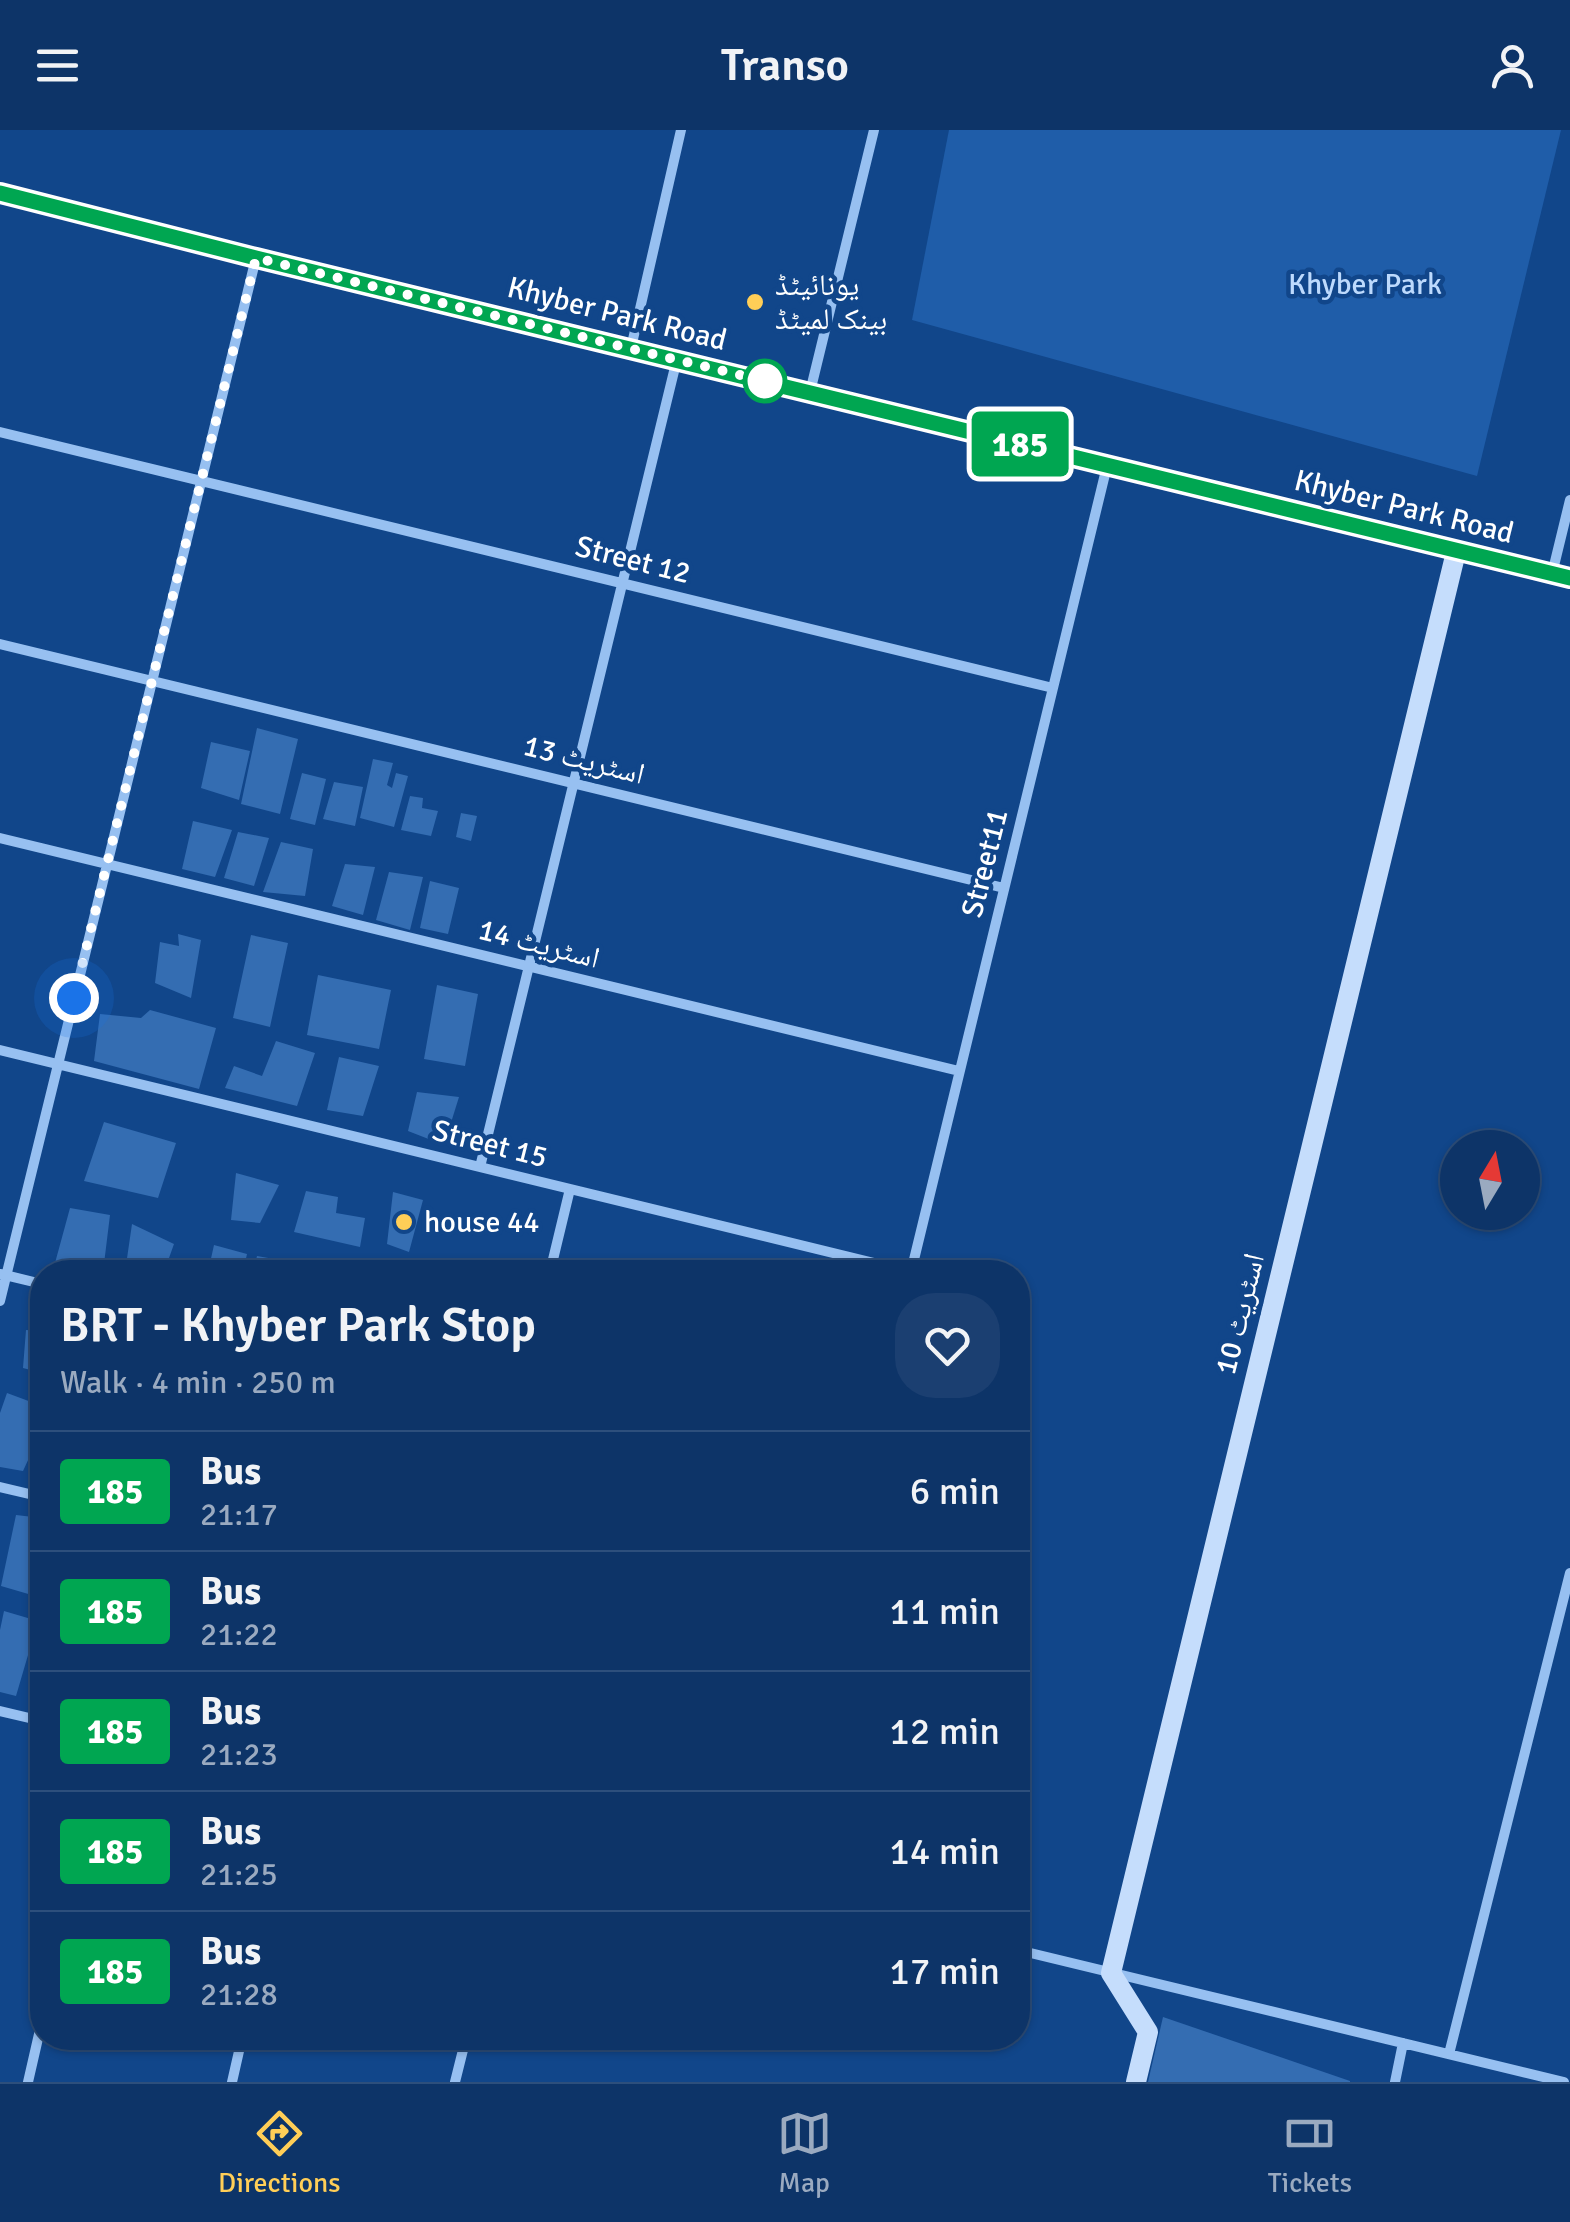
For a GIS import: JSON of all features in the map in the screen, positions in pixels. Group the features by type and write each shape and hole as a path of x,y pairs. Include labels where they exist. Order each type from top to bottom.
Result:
{"street":[{"path":"631,348 681,130"},
{"path":"810,392 874,130"},
{"name":"Khyber Park Road","path":"0,193 1561,576"},
{"path":"0,1301 3,1274 256,258"},
{"path":"480,1167 677,359"},
{"name":"Street 12","path":"0,432 1053,688"},
{"name":"Street11","path":"914,1260 1107,466"},
{"path":"1561,576 1570,500"},
{"name":"اسٹریٹ 10","path":"1111,1973 1456,552"},
{"name":"اسٹریٹ 13","path":"0,644 1004,888"},
{"name":"اسٹریٹ 14","path":"0,838 960,1071"},
{"name":"Street 15","path":"0,1050 862,1260"},
{"path":"553,1260 570,1189"},
{"path":"3,1274 30,1281"},
{"path":"0,1486 30,1494"},
{"path":"1449,2054 1570,1573"},
{"path":"0,1711 30,1718"},
{"path":"1030,1953 1564,2082"},
{"path":"1111,1973 1148,2032 1136,2082"},
{"path":"1395,2082 1402,2043"},
{"path":"28,2082 35,2050"},
{"path":"232,2082 239,2050"},
{"path":"455,2082 463,2050"}],"green space":[{"name":"Khyber Park","path":"949,130 1561,130 1477,476 912,320"}],"building":[{"path":"257,728 298,739 280,814 241,804"},
{"path":"211,742 250,751 239,800 201,788"},
{"path":"373,759 393,763 387,785 392,788 396,773 408,776 394,827 360,818"},
{"path":"302,773 326,779 315,825 290,819"},
{"path":"334,782 363,787 355,826 323,819"},
{"path":"410,796 423,798 422,808 438,811 431,836 401,830"},
{"path":"461,813 477,816 471,841 456,837"},
{"path":"193,821 232,830 215,877 182,869"},
{"path":"238,832 269,838 254,886 224,878"},
{"path":"281,842 313,849 305,896 263,892"},
{"path":"345,864 375,867 363,915 332,906"},
{"path":"389,872 423,877 410,930 376,920"},
{"path":"430,881 459,888 448,934 420,928"},
{"path":"178,934 201,940 191,998 155,983 160,942 179,946"},
{"path":"251,935 288,943 270,1027 233,1018"},
{"path":"318,975 391,990 379,1049 307,1035"},
{"path":"437,985 478,994 465,1066 424,1059"},
{"path":"150,1010 216,1028 199,1089 94,1061 100,1014 141,1018"},
{"path":"276,1041 315,1053 297,1106 225,1088 234,1066 262,1076"},
{"path":"339,1057 379,1066 363,1116 327,1110"},
{"path":"417,1092 459,1097 444,1145 408,1131"},
{"path":"104,1122 176,1143 158,1198 84,1181"},
{"path":"236,1173 279,1185 260,1223 231,1220"},
{"path":"306,1191 338,1197 336,1213 365,1218 360,1247 294,1232"},
{"name":"house 44","path":"393,1192 423,1200 409,1252 387,1244"},
{"path":"70,1208 110,1215 104,1260 56,1260"},
{"path":"132,1224 174,1244 168,1260 127,1260"},
{"path":"214,1245 247,1254 246,1260 211,1260"},
{"path":"26,1330 30,1330 30,1370 23,1368"},
{"path":"7,1393 30,1402 30,1456 23,1471 0,1467 0,1413"},
{"path":"16,1515 30,1517 30,1594 1,1586"},
{"path":"4,1611 30,1619 30,1648 16,1696 0,1692 0,1630"},
{"path":"1163,2017 1350,2081 1350,2082 1148,2082"}],"bus line":[{"name":"185","path":"0,193 1570,578"}],"place":[{"name":"یونائیٹڈ بینک لمیٹڈ","path":"755,302"},
{"name":"house 44","path":"404,1222"}],"route":[{"path":"74,998 256,258 777,384 765,381"}]}
